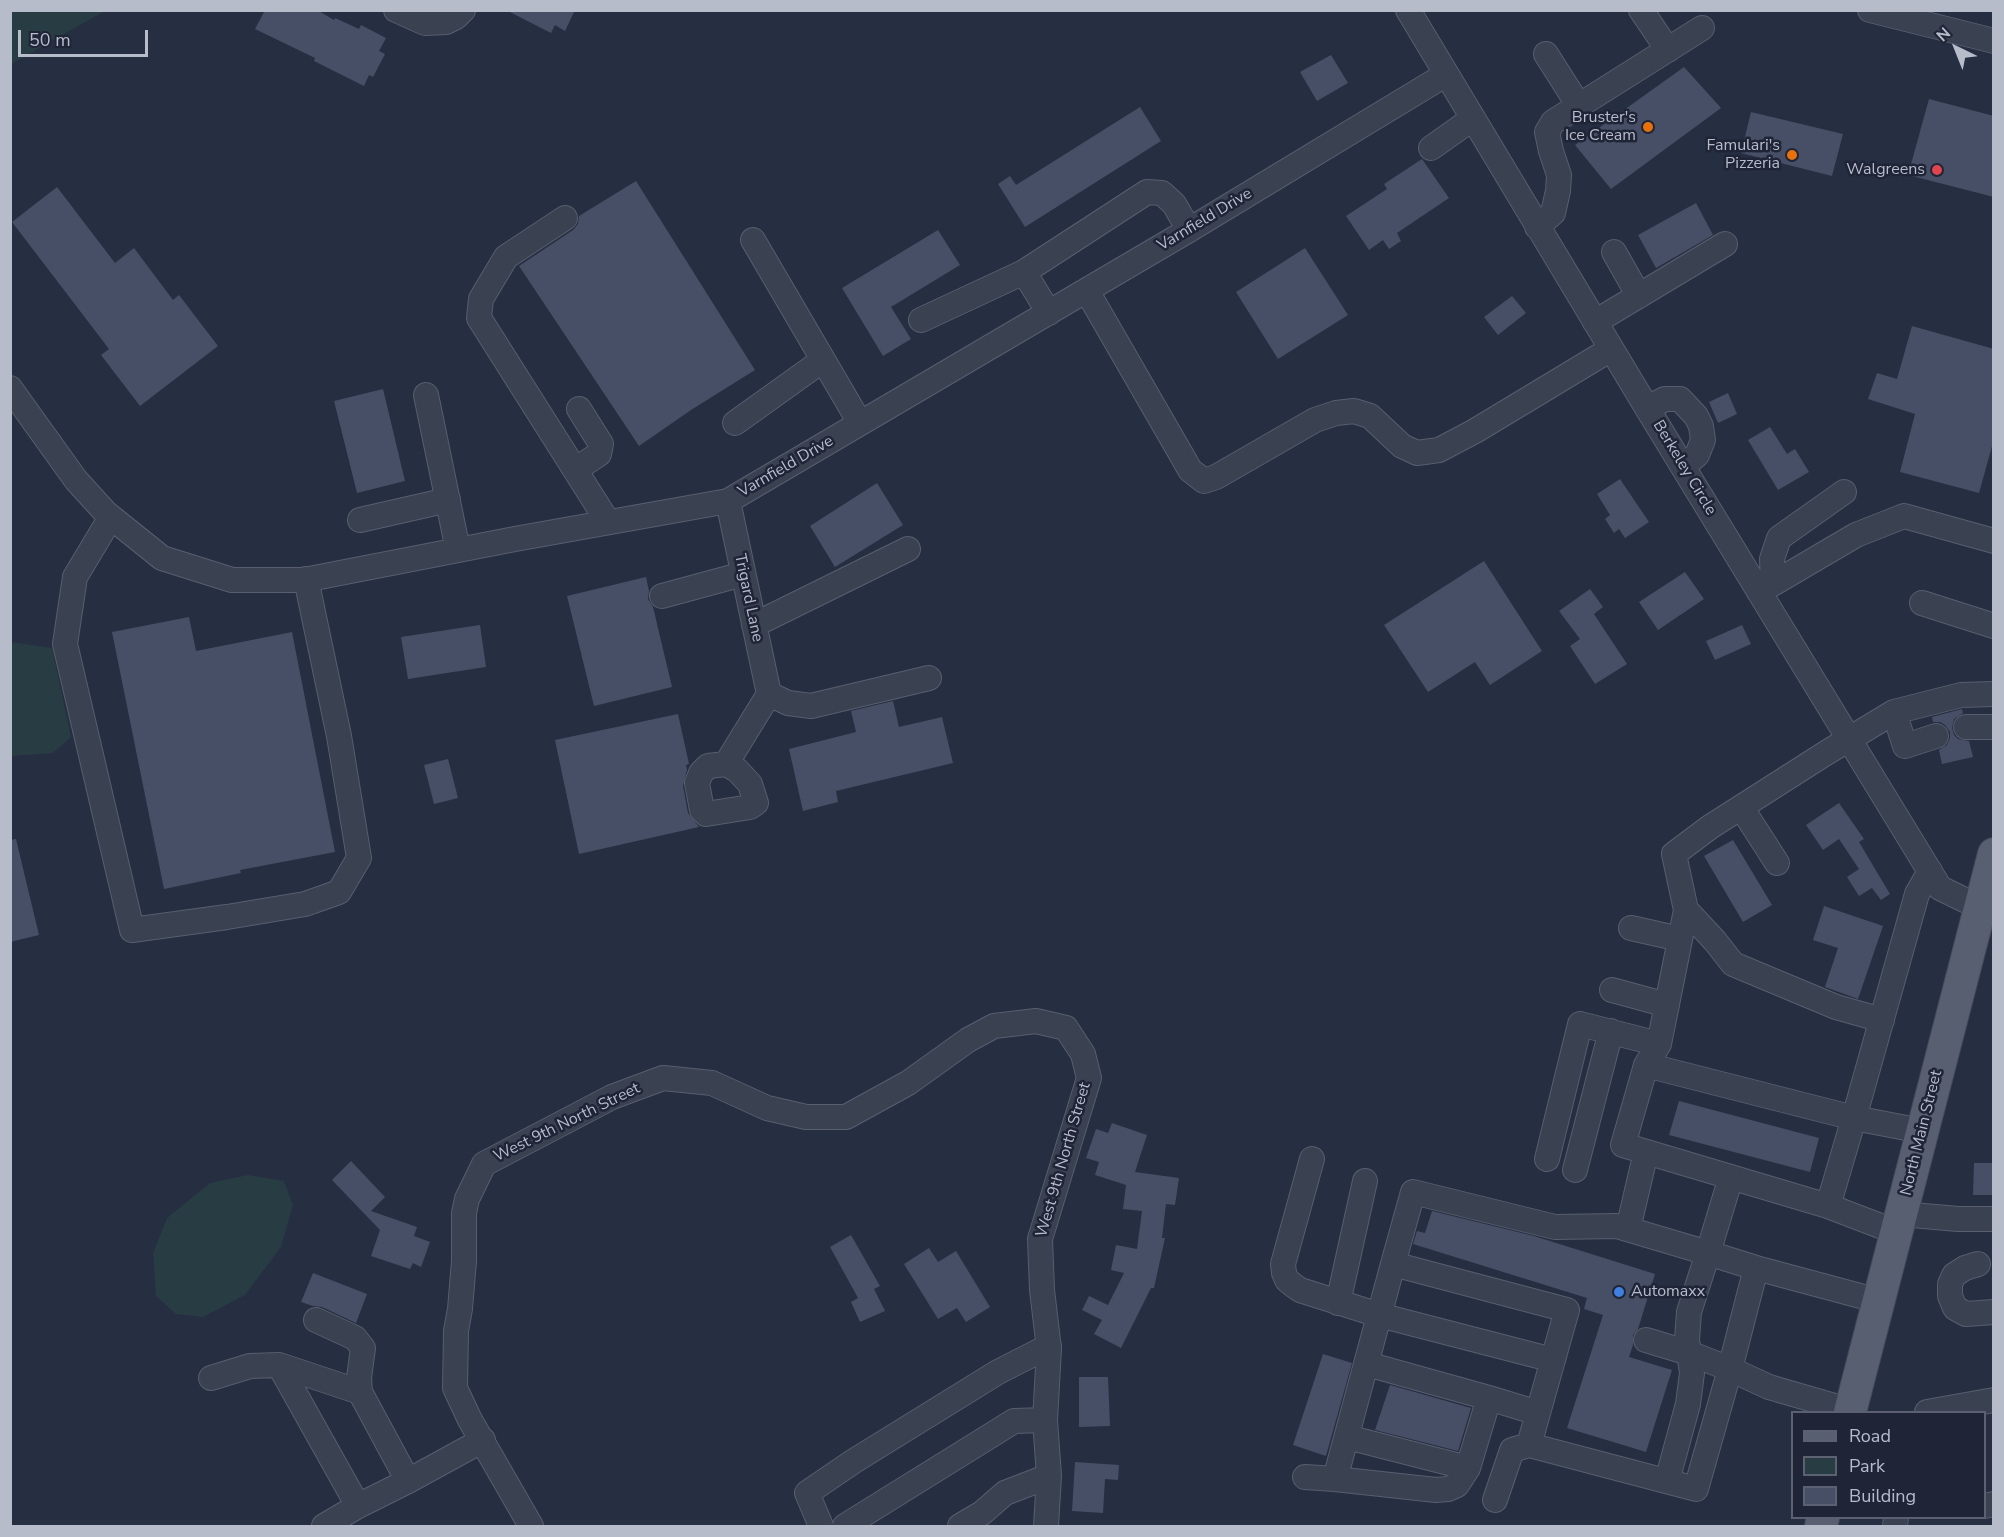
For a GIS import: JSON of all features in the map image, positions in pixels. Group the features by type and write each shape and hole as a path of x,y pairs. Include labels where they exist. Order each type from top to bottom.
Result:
{"main road":[{"name":"North Main Street","path":"1852,1411 1922,1131 1986,909 1994,854"}],"street":[{"path":"396,10 425,23 446,22 463,10"},
{"name":"Berkeley Circle","path":"1408,10 1445,75 1683,467 1766,588 1849,739 1940,888 1986,909"},
{"path":"1641,10 1668,50"},
{"path":"1870,10 1994,41"},
{"path":"1537,227 1553,213 1558,191 1558,175 1547,132 1552,122 1702,28"},
{"path":"1546,54 1579,106"},
{"name":"Varnfield Drive","path":"10,388 76,480 111,517 162,558 232,580 306,579 728,501 1087,291 1445,75"},
{"path":"1431,148 1472,119"},
{"path":"921,320 1024,272 1147,192 1162,193 1174,204 1189,230"},
{"path":"565,218 506,257 482,299 479,318 608,522"},
{"path":"753,240 860,423"},
{"path":"1595,322 1725,244"},
{"path":"1614,252 1639,296"},
{"path":"1024,272 1049,312"},
{"path":"1087,291 1190,470 1204,481 1315,420 1336,413 1354,411 1370,416 1402,446 1417,453 1439,450 1475,431 1611,349"},
{"path":"735,423 823,360"},
{"path":"426,394 458,550"},
{"path":"1647,408 1665,399 1680,399 1696,416 1701,426 1703,440 1697,454 1683,467"},
{"path":"575,470 599,454 601,444 579,409"},
{"path":"1766,588 1779,538 1844,492"},
{"path":"360,520 448,500"},
{"name":"Trigard Lane","path":"728,501 769,694"},
{"path":"1766,588 1856,535 1904,516 1993,540"},
{"path":"111,517 75,577 65,644 132,930 305,904 339,892 359,858 339,736 306,579"},
{"path":"754,625 908,549"},
{"path":"662,596 743,574"},
{"path":"1922,603 1994,626"},
{"path":"726,764 769,694 788,703 811,705 929,678"},
{"path":"1994,694 1961,695 1894,712 1710,826 1674,854 1686,910 1659,1044 1646,1065 1623,1145 1828,1206 1898,1223 1994,1219"},
{"path":"1894,712 1905,746 1936,735"},
{"path":"1966,727 1994,727"},
{"path":"1741,807 1777,863"},
{"path":"1828,1206 1917,894 1930,871"},
{"path":"1686,910 1734,964 1836,1007 1882,1020"},
{"path":"1631,928 1680,939"},
{"path":"1612,990 1667,1005"},
{"name":"West 9th North Street","path":"531,1527 467,1414 456,1388 456,1331 464,1261 464,1213 466,1199 484,1164 612,1098 663,1078 712,1083 767,1108 806,1117 846,1117 908,1083 968,1040 994,1026 1036,1021 1066,1028 1083,1054 1089,1078 1040,1239 1041,1278 1049,1346 1045,1420 1049,1476 1046,1527"},
{"path":"1547,1159 1580,1024 1659,1044"},
{"path":"1575,1170 1611,1032"},
{"path":"1646,1065 1854,1118 1922,1131"},
{"path":"1628,1229 1646,1152"},
{"path":"1312,1159 1284,1264 1287,1280 1300,1290 1338,1303 1553,1360"},
{"path":"1667,1481 1688,1404 1692,1373 1687,1340 1689,1312 1731,1177"},
{"path":"1338,1303 1365,1181"},
{"path":"1335,1479 1413,1192 1555,1227 1617,1226 1756,1268 1878,1301"},
{"path":"1978,1263 1954,1275 1950,1284 1950,1296 1955,1308 1966,1314 1994,1312"},
{"path":"1394,1264 1568,1310 1529,1445"},
{"path":"1495,1500 1512,1450 1529,1445 1696,1489 1756,1268"},
{"path":"315,1320 355,1338 363,1348 359,1377 360,1392 408,1480"},
{"path":"1646,1340 1689,1353 1769,1387 1849,1411"},
{"path":"821,1527 807,1493 854,1461 998,1372 1049,1346"},
{"path":"1366,1364 1538,1413"},
{"path":"211,1378 250,1366 279,1365 360,1392"},
{"path":"279,1365 358,1506"},
{"path":"1305,1477 1436,1490 1448,1489 1457,1485 1468,1468 1489,1398"},
{"path":"1934,1411 1994,1400"},
{"path":"845,1527 1014,1421 1045,1420"},
{"path":"1347,1437 1468,1468"},
{"path":"324,1527 358,1506 483,1440"},
{"path":"960,1527 982,1513 1005,1493 1049,1476"}],"green space":[{"path":"11,10 105,10 105,11 11,64"},
{"path":"11,642 52,648 71,737 53,753 11,756"},
{"path":"248,1175 284,1181 293,1205 281,1247 245,1295 203,1317 176,1314 156,1296 153,1253 167,1218 210,1183"}],"building":[{"path":"265,10 317,10 334,20 335,18 359,29 361,25 386,38 379,51 385,54 373,77 369,75 364,86 314,61 315,58 255,29"},
{"path":"506,10 575,10 565,31 555,25 551,33"},
{"path":"1331,55 1348,83 1317,101 1300,72"},
{"name":"Bruster's Ice Cream","path":"1684,67 1721,108 1611,189 1575,145"},
{"name":"Walgreens","path":"1929,99 1994,116 1994,197 1908,175"},
{"path":"1140,107 1161,141 1025,227 998,184 1010,176 1016,185"},
{"path":"1751,112 1843,134 1832,176 1741,153"},
{"path":"1422,159 1449,198 1397,233 1401,241 1389,249 1383,240 1369,250 1346,216 1387,189 1384,184"},
{"path":"636,181 755,370 639,446 519,266 573,230 578,224 579,216"},
{"path":"57,187 115,263 134,248 173,300 179,295 218,346 140,406 101,355 109,349 12,222"},
{"path":"1696,203 1713,235 1656,268 1638,235"},
{"path":"938,230 960,265 891,307 911,339 883,356 842,288"},
{"path":"1305,248 1348,315 1278,359 1236,292"},
{"path":"1512,296 1526,313 1498,335 1484,317"},
{"path":"1912,326 1994,349 1994,439 1979,493 1900,472 1915,414 1868,399 1877,373 1897,379"},
{"path":"383,389 405,481 357,493 334,401"},
{"path":"1728,393 1737,414 1718,423 1709,402"},
{"path":"1770,427 1787,454 1795,449 1809,472 1778,490 1748,440"},
{"path":"1620,479 1649,522 1625,538 1619,529 1614,533 1605,519 1610,515 1597,494"},
{"path":"877,483 903,525 835,567 810,526"},
{"path":"1484,561 1542,651 1490,685 1475,662 1428,692 1384,625"},
{"path":"1685,572 1704,599 1658,630 1639,602"},
{"path":"646,577 648,599 653,607 672,687 594,706 567,596"},
{"path":"1590,589 1603,607 1594,614 1627,664 1595,684 1570,646 1580,639 1559,611"},
{"path":"189,617 196,651 292,632 335,852 240,870 241,873 164,889 112,632"},
{"path":"480,625 486,667 408,679 401,637"},
{"path":"1742,625 1751,644 1715,660 1706,641"},
{"path":"893,701 899,727 942,717 953,763 836,791 838,802 803,811 789,749 856,732 851,711"},
{"path":"1962,709 1963,713 1954,719 1952,728 1958,739 1969,741 1973,757 1942,764 1939,750 1947,745 1950,732 1940,722 1933,722 1932,717"},
{"path":"678,714 689,764 686,765 683,786 688,813 699,827 579,854 555,740"},
{"path":"448,759 458,798 434,804 424,765"},
{"path":"1839,803 1864,839 1859,842 1890,894 1881,900 1872,888 1859,896 1847,877 1859,869 1839,839 1823,850 1806,825"},
{"path":"16,839 39,935 10,942 10,840"},
{"path":"1733,840 1772,905 1743,922 1704,856"},
{"path":"1824,906 1883,926 1858,999 1825,987 1838,948 1813,940"},
{"path":"1679,1101 1819,1138 1810,1172 1669,1135"},
{"path":"1112,1123 1147,1135 1135,1172 1179,1178 1175,1205 1166,1204 1162,1238 1165,1238 1154,1288 1151,1288 1121,1348 1094,1334 1102,1320 1082,1310 1089,1296 1108,1305 1124,1273 1111,1270 1116,1245 1137,1249 1142,1211 1123,1209 1126,1185 1095,1175 1099,1162 1086,1158 1096,1129 1108,1133"},
{"path":"351,1161 385,1197 371,1211 417,1227 414,1236 430,1242 421,1267 413,1263 410,1269 371,1256 380,1230 332,1180"},
{"path":"1974,1163 1994,1163 1994,1195 1973,1195"},
{"path":"1432,1211 1534,1236 1655,1274 1638,1329 1633,1335 1629,1357 1672,1370 1646,1452 1567,1428 1603,1315 1584,1309 1587,1298 1413,1244 1417,1231 1425,1233"},
{"path":"851,1235 880,1286 874,1289 885,1311 860,1322 851,1302 858,1298 830,1247"},
{"path":"929,1248 938,1262 956,1251 990,1307 966,1322 957,1308 938,1319 904,1264"},
{"path":"313,1273 367,1294 356,1323 322,1307 301,1302"},
{"path":"1323,1354 1352,1363 1326,1456 1293,1445"},
{"path":"1079,1377 1108,1377 1110,1426 1079,1427"},
{"path":"1390,1385 1471,1408 1458,1451 1375,1430"},
{"path":"1075,1462 1119,1465 1118,1480 1105,1479 1103,1513 1072,1511"}],"place":[{"name":"Bruster's Ice Cream","path":"1648,127"},
{"name":"Famulari's Pizzeria","path":"1792,155"},
{"name":"Walgreens","path":"1937,170"},
{"name":"Automaxx","path":"1619,1292"}]}
